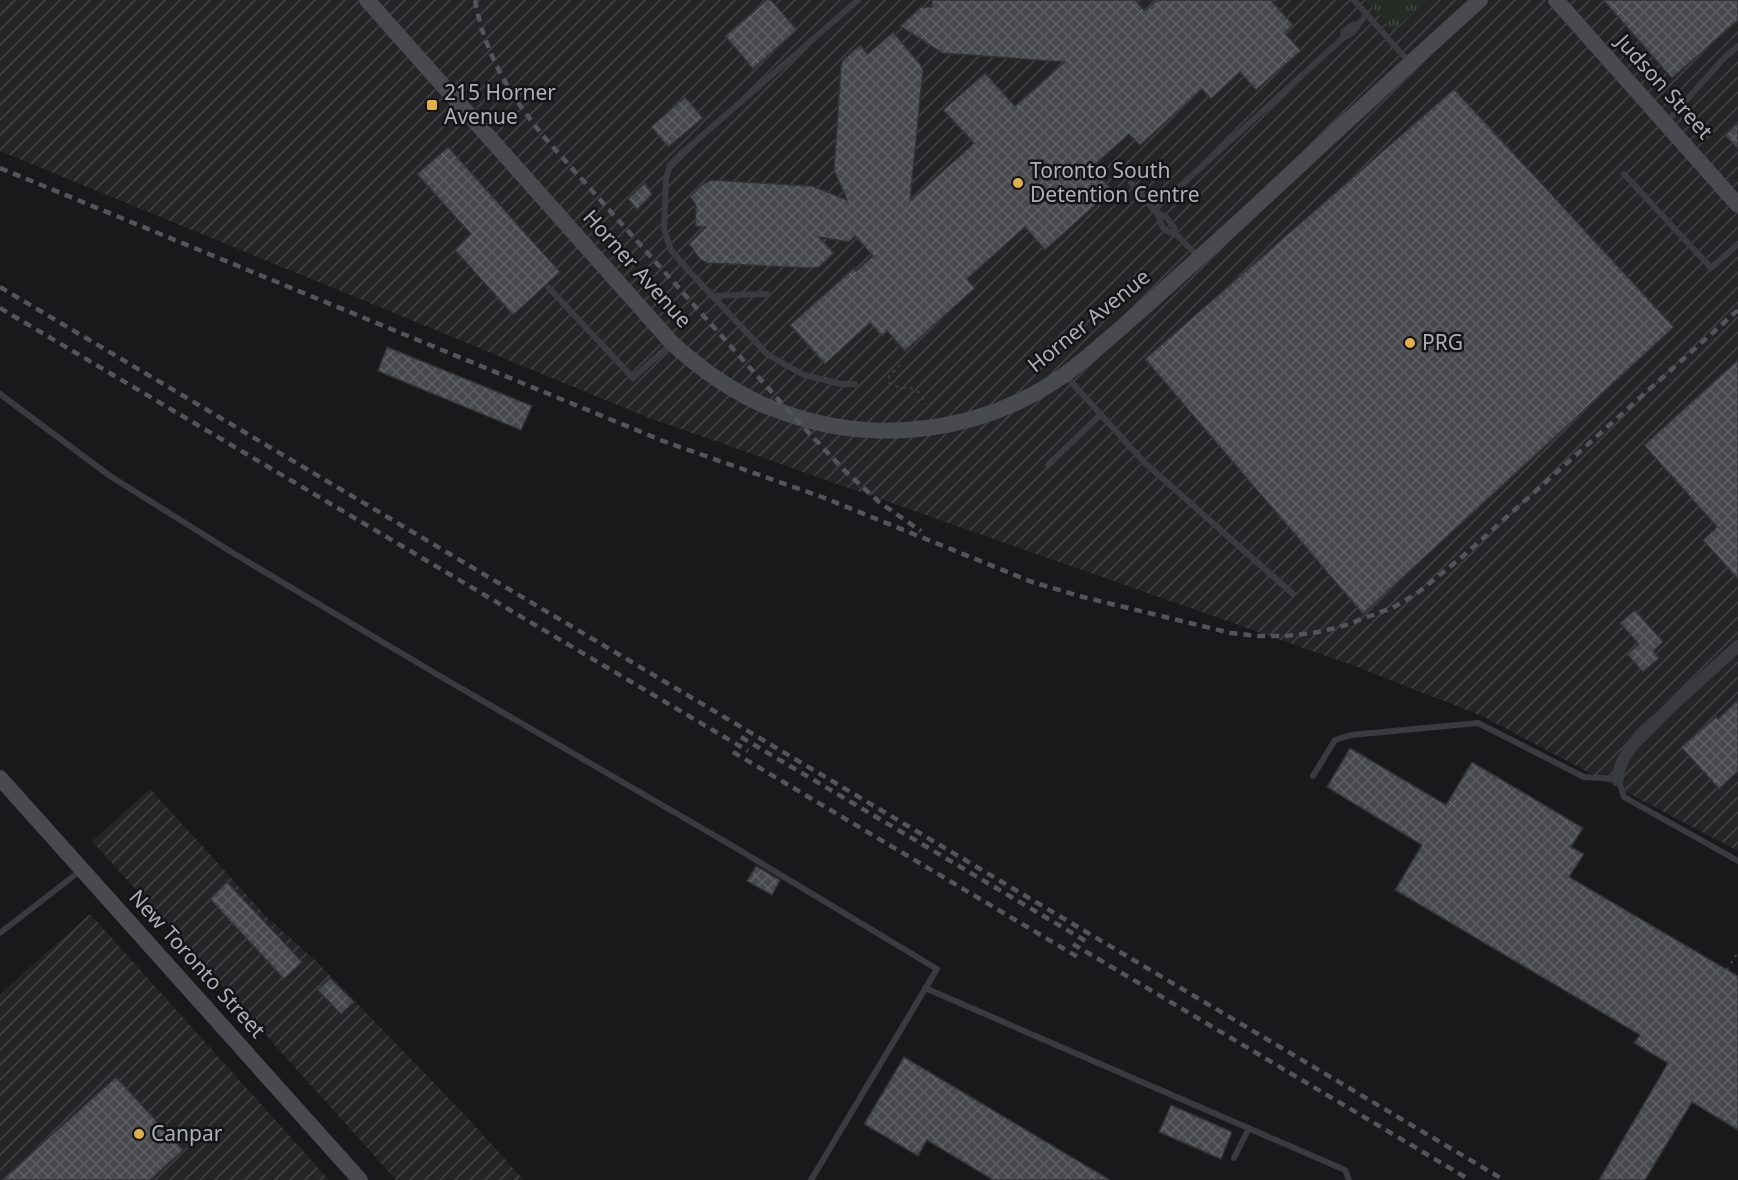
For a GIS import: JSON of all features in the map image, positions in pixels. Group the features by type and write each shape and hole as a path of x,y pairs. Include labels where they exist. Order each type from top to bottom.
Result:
{"main road":[{"name":"Horner Avenue","path":"367,0 672,343 729,387 759,403 822,424 880,431 950,424 984,416 1036,393 1064,375 1199,258 1480,0"},
{"name":"Judson Street","path":"1556,0 1738,205"},
{"name":"New Toronto Street","path":"0,778 360,1180"}],"street":[{"path":"1618,779 1618,770 1640,735 1738,646"}],"lane":[{"path":"855,384 841,384 804,375 768,355 671,250 664,228 666,179 670,165 858,0"},
{"path":"1354,0 1410,63"},
{"path":"1155,211 1344,37 1343,32 1352,25 1358,24 1367,14"},
{"path":"1666,123 1724,58 1738,46"},
{"path":"1624,174 1711,268 1738,244"},
{"path":"1131,183 1155,211 1167,218 1176,234 1199,258"},
{"path":"549,288 633,378 672,343"},
{"path":"712,296 767,294"},
{"path":"1064,375 1144,462 1293,594"},
{"path":"0,394 110,476 233,553 726,842 937,969 811,1180"},
{"path":"1048,465 1100,415"},
{"path":"1313,776 1335,740 1352,735 1478,723 1584,777 1618,779 1624,797 1738,861"},
{"path":"0,933 82,869"},
{"path":"925,988 1345,1170 1349,1180"},
{"path":"1234,1158 1249,1128"}],"path":[{"path":"900,365 889,376 888,382 894,387 909,387 918,391 926,404"},
{"path":"1727,970 1738,952"}],"shaded area":[{"path":"0,0 1738,0 1738,851 1482,716 1352,665 644,416 0,151"},
{"path":"150,789 268,918 317,962 462,1112 524,1180 396,1180 92,841"},
{"name":"Canpar","path":"90,914 329,1180 0,1180 0,994"}],"green space":[{"path":"1365,0 1427,0 1393,31"}],"building":[{"path":"767,0 771,0 797,30 753,69 725,36"},
{"name":"Toronto South Detention Centre","path":"932,0 1135,0 1145,11 1157,0 1271,0 1293,25 1285,33 1301,51 1256,90 1240,72 1211,99 1202,89 1140,145 1129,134 1092,167 1112,190 1045,250 1025,227 967,279 975,288 905,351 887,331 882,336 870,323 825,364 790,325 854,268 856,271 873,256 855,236 849,242 819,237 834,253 819,267 707,263 700,259 689,244 706,227 695,226 696,205 690,197 711,180 812,186 847,200 834,170 841,66 843,60 860,45 868,54 893,32 923,70 910,201 974,143 943,110 985,73 1015,106 1065,62 942,53 900,26 921,7 932,7"},
{"path":"1603,0 1738,0 1738,20 1672,78"},
{"name":"PRG","path":"1454,89 1674,327 1363,614 1145,359"},
{"path":"685,97 703,118 668,147 651,127"},
{"path":"1738,123 1738,149 1725,135"},
{"path":"448,147 560,272 513,315 455,250 471,234 417,174"},
{"path":"645,183 652,194 637,210 628,199"},
{"path":"387,347 532,406 521,430 378,371"},
{"path":"1738,360 1738,579 1703,540 1717,527 1644,445"},
{"path":"1635,610 1663,642 1653,651 1659,658 1643,672 1627,654 1639,644 1620,623"},
{"path":"1738,700 1738,771 1719,789 1681,747 1716,717 1718,719"},
{"path":"1350,748 1446,805 1472,762 1583,828 1571,847 1584,854 1569,877 1738,976 1738,1130 1692,1102 1645,1180 1599,1180 1668,1063 1634,1043 1640,1035 1395,890 1422,845 1327,787"},
{"path":"756,866 780,880 772,895 747,881"},
{"path":"227,882 302,962 284,979 210,899"},
{"path":"330,978 354,1002 341,1014 318,990"},
{"path":"904,1057 1110,1180 993,1180 927,1140 918,1156 864,1124"},
{"path":"116,1077 183,1150 150,1180 2,1180"},
{"path":"1171,1105 1232,1132 1221,1159 1159,1132"}],"railway":[{"path":"475,0 485,38 501,74 521,107 545,138 844,470 879,502 921,531"},
{"path":"0,168 663,441 822,497 1032,582 1083,597 1231,633 1258,636 1313,633 1340,627 1392,608 1416,594 1462,557 1738,310"},
{"path":"0,287 1504,1180"},
{"path":"0,308 748,751"},
{"path":"741,737 1089,943"},
{"path":"733,752 1081,959"},
{"path":"1073,944 1470,1180"}],"place":[{"name":"215 Horner Avenue","path":"432,105"},
{"name":"Toronto South Detention Centre","path":"1018,183"},
{"name":"PRG","path":"1410,343"},
{"name":"Canpar","path":"139,1134"}]}
